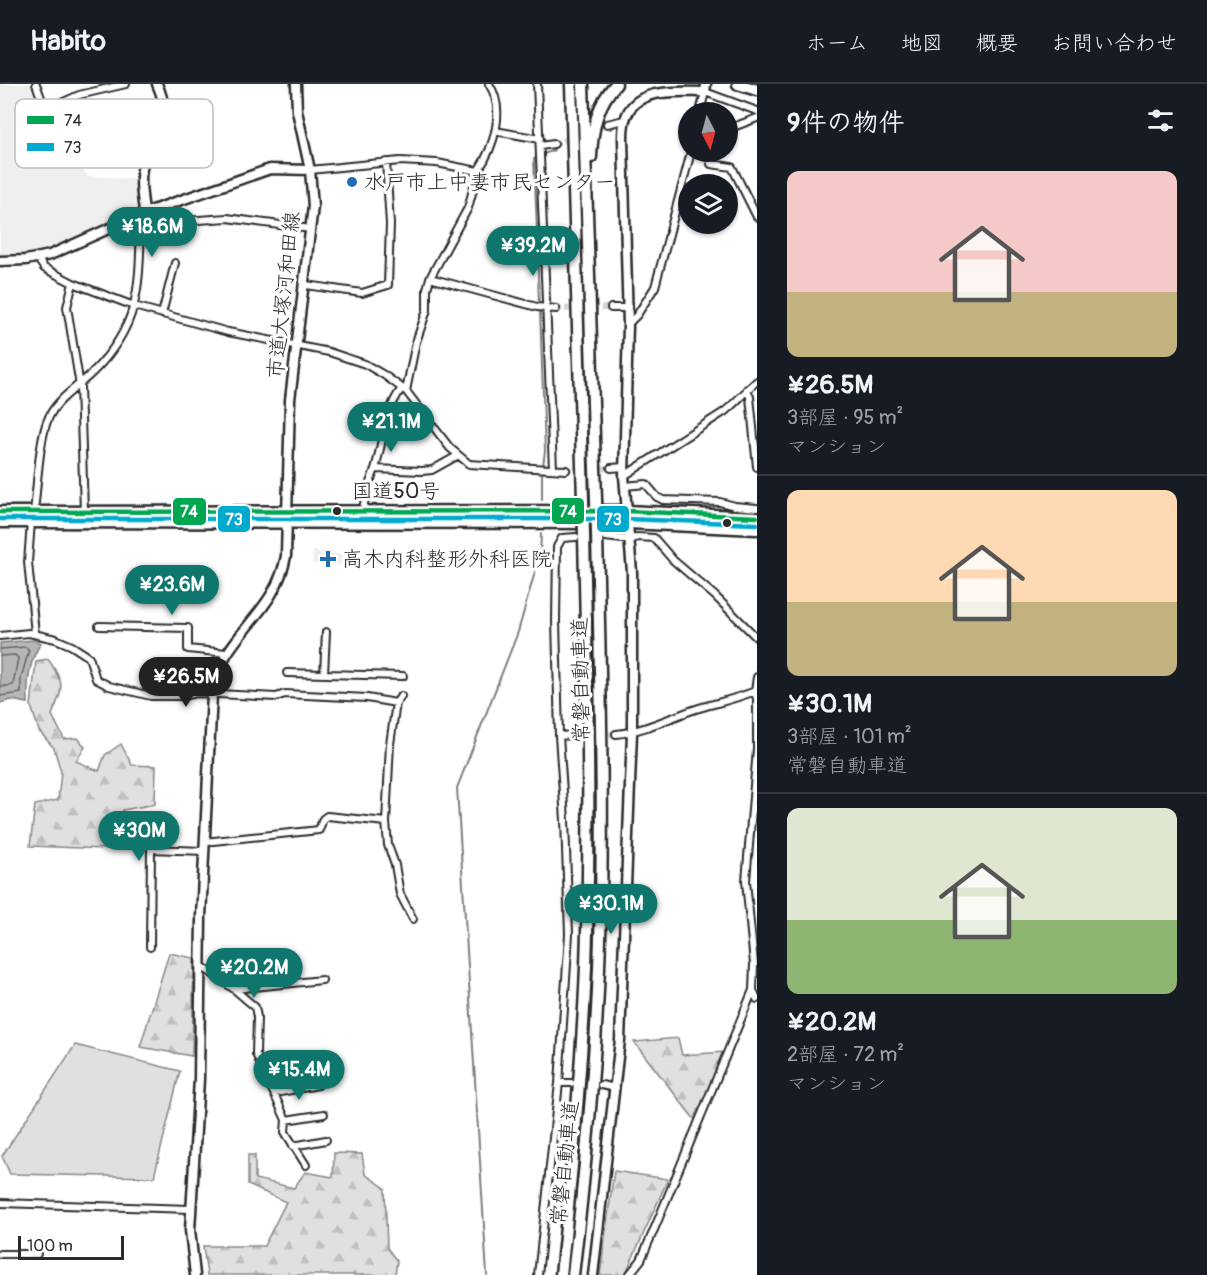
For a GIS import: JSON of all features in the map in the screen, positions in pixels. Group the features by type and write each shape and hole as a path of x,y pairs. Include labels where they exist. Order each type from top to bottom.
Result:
{"highway":[{"path":"565,84 573,181"},
{"name":"常磐自動車道","path":"561,1275 574,1156 586,966 588,727 580,535 583,500 571,84"},
{"name":"常磐自動車道","path":"573,1275 585,1167 599,968 602,726 601,535 596,500 583,84"},
{"path":"591,346 592,146 600,108 616,84"},
{"path":"738,84 757,90"},
{"name":"国道50号","path":"0,512 33,517 287,517 363,511 626,511 757,517"},
{"name":"国道50号","path":"0,522 84,512 628,523 757,529"}],"street":[{"path":"36,84 41,99"},
{"path":"68,99 126,84"},
{"path":"157,84 162,99"},
{"name":"市道大塚河和田線","path":"195,1275 190,1230 199,1080 204,846 212,694 218,668 226,653 263,609 276,589 286,556 290,409 311,229 312,192 310,170 297,111 296,84"},
{"path":"363,511 387,415 392,403 404,390 427,310 427,289 433,269 468,208 478,171 488,153 495,131 497,113 493,90 489,84"},
{"path":"537,84 553,469"},
{"path":"593,1275 615,1088 624,941 632,732 631,540 626,511 624,472 628,325 622,157 624,120 636,104 648,96 706,88 757,111"},
{"path":"738,125 757,118"},
{"path":"608,124 624,120"},
{"path":"495,131 540,143 554,144"},
{"path":"0,261 38,259 141,216 270,169 310,170 415,161 478,171"},
{"path":"306,285 362,293 388,285 390,224 386,162"},
{"path":"628,325 655,287 688,162"},
{"path":"711,162 711,164 732,167 757,217"},
{"path":"35,634 28,562 44,430 49,416 61,401 80,386 120,340 134,311 139,274 143,168"},
{"path":"141,216 171,222 227,218 311,229"},
{"path":"38,259 44,268 73,283 134,306 228,332 329,352 365,364 404,390 457,456 475,465 566,470"},
{"path":"162,314 175,263"},
{"path":"430,279 547,309 556,309"},
{"path":"73,283 67,307 80,386 84,512"},
{"path":"611,308 627,308"},
{"path":"611,468 624,472 724,412 757,381"},
{"path":"747,389 750,397 757,467"},
{"path":"375,470 432,470 457,456"},
{"path":"625,486 646,484 657,497 670,502 720,502 757,508"},
{"path":"538,1275 559,1083 569,934 559,736 557,547 562,538 580,535"},
{"path":"601,535 631,540 637,537 654,538 673,560 715,596 757,639"},
{"path":"99,626 188,628 188,650 226,653"},
{"path":"324,674 326,632"},
{"path":"0,636 35,634 56,639 89,657 96,679 109,686 152,696 212,694 276,697 285,694 376,699 396,703"},
{"path":"286,673 403,676"},
{"path":"630,1275 652,1234 753,990 754,964 746,881 757,749 755,691 757,677"},
{"path":"616,734 632,732 755,691"},
{"path":"401,696 396,703 388,761 389,798 386,822 388,845 395,864 400,894 413,919"},
{"path":"559,736 573,735"},
{"path":"150,947 151,849 204,846 319,830 323,819 327,816 386,822"},
{"path":"200,965 255,1007 256,1054 286,1120 285,1132 306,1165"},
{"path":"234,989 322,980"},
{"path":"753,990 757,999"},
{"path":"262,1067 312,1058"},
{"path":"559,1083 571,1083"},
{"path":"274,1093 318,1085"},
{"path":"601,1085 615,1088"},
{"path":"286,1120 324,1114"},
{"path":"293,1146 326,1140"},
{"path":"0,1203 191,1209"},
{"path":"0,1254 37,1254"}],"shaded area":[{"path":"0,84 30,84 35,99 15,99 15,168 81,168 88,176 135,179 136,206 132,212 49,249 21,256 0,255"},
{"name":"高木内科整形外科医院","path":"313,551 343,554 343,565 313,564"}],"green space":[{"path":"48,659 58,675 61,687 52,715 64,739 78,738 85,747 76,761 99,771 105,755 121,744 132,765 156,766 155,804 123,810 106,849 30,846 35,805 58,800 61,772 54,748 39,731 31,706 36,661"},
{"path":"169,953 194,958 192,1056 140,1047"},
{"path":"678,1038 682,1055 724,1052 695,1120 634,1042"},
{"path":"75,1045 180,1071 154,1177 10,1174 2,1156"},
{"path":"334,1153 362,1154 365,1174 385,1188 387,1248 397,1261 395,1275 207,1275 203,1246 264,1246 286,1202 248,1185 248,1155 255,1155 255,1179 294,1188 305,1172 333,1177"},
{"path":"614,1171 668,1179 625,1275 600,1275"}],"water":[{"path":"34,640 41,643 30,672 28,703 11,700 0,703 0,643"}],"waterway":[{"path":"629,122 634,114"},
{"path":"610,129 616,126"},
{"path":"544,154 554,150"},
{"path":"536,158 534,159 537,230"},
{"path":"537,243 539,306"},
{"path":"540,310 545,451 543,466"},
{"path":"542,472 542,499"},
{"path":"487,1275 457,788 518,632 540,554 541,534"}],"tunnel":[{"path":"554,144 607,124"},
{"path":"556,309 611,308"},
{"path":"566,470 611,468"},
{"path":"573,735 616,734"}],"transit line":[{"name":"74","path":"0,512 626,511 757,517"},
{"name":"73","path":"0,519 626,519 757,524"}],"place":[{"name":"水戸市上中妻市民センター","path":"352,182"},
{"name":"高木内科整形外科医院","path":"328,559"}]}
